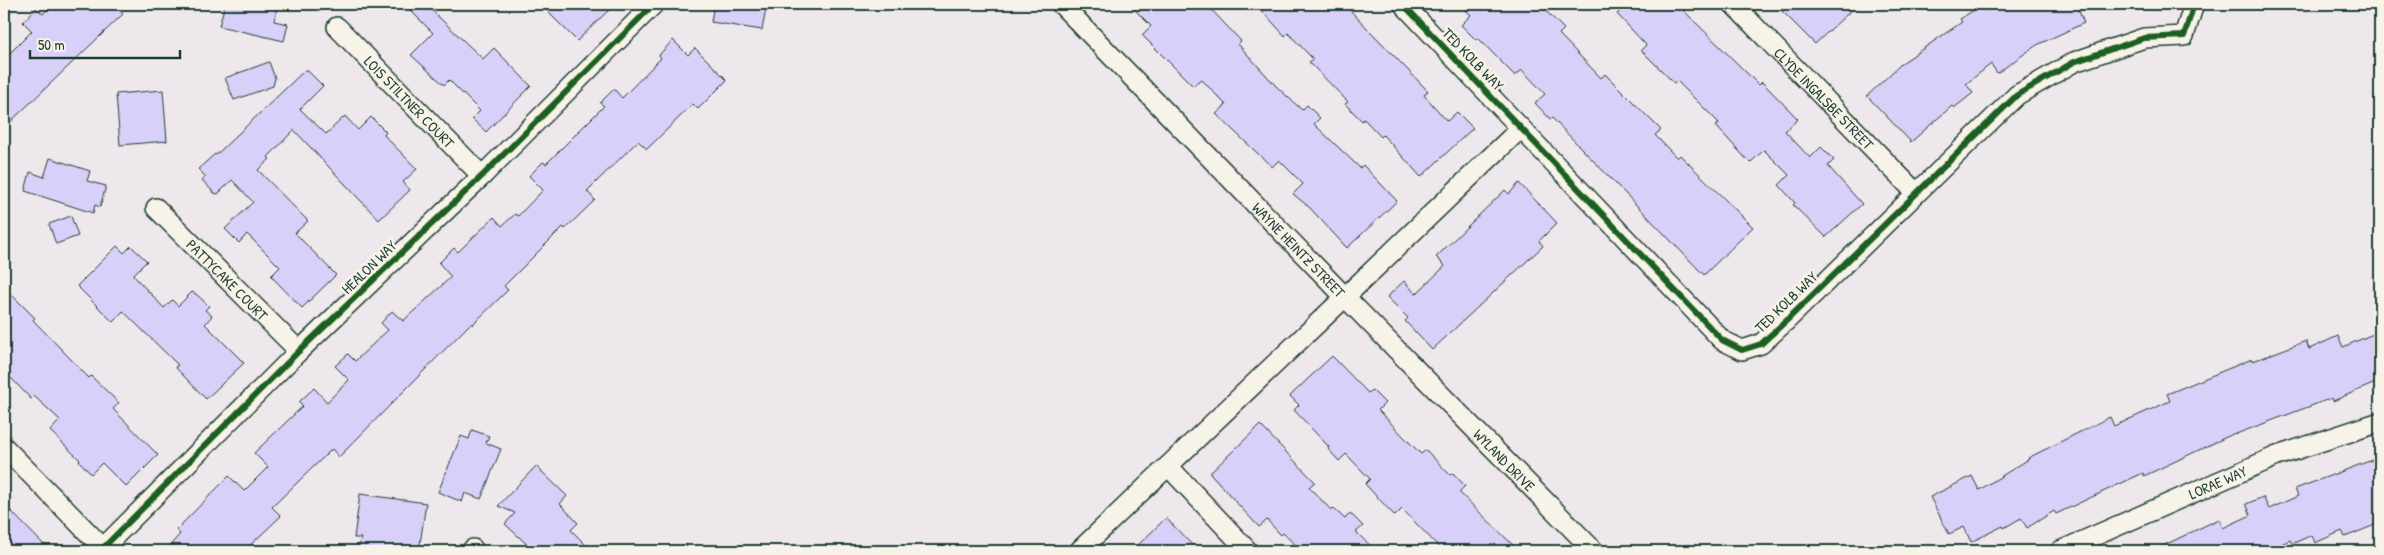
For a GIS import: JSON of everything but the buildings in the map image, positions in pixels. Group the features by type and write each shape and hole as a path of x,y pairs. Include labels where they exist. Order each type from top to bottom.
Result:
{"street":[{"name":"HEALON WAY","path":"103,550 300,352 482,176 654,4"},
{"name":"WAYNE HEINTZ STREET","path":"1061,4 1345,297 1079,551"},
{"name":"TED KOLB WAY","path":"1403,4 1722,340 1742,350 1761,344 2017,95 2074,62 2144,38 2184,36 2194,4"},
{"name":"CLYDE INGALSBE STREET","path":"1733,4 1916,193"},
{"name":"LOIS STILTNER COURT","path":"337,27 482,176"},
{"path":"1345,297 1521,128"},
{"name":"PATTYCAKE COURT","path":"156,208 300,352"},
{"name":"WYLAND DRIVE","path":"1345,297 1594,551"},
{"name":"LORAE WAY","path":"2060,551 2277,456 2380,422"},
{"path":"4,447 103,550"},
{"path":"1168,466 1248,551"}],"cycle path":[{"path":"100,551 299,351 482,176 654,4"},
{"path":"1403,4 1722,340 1742,350 1761,344 1787,320 2017,95 2074,62 2144,38 2184,36 2194,4"}]}
